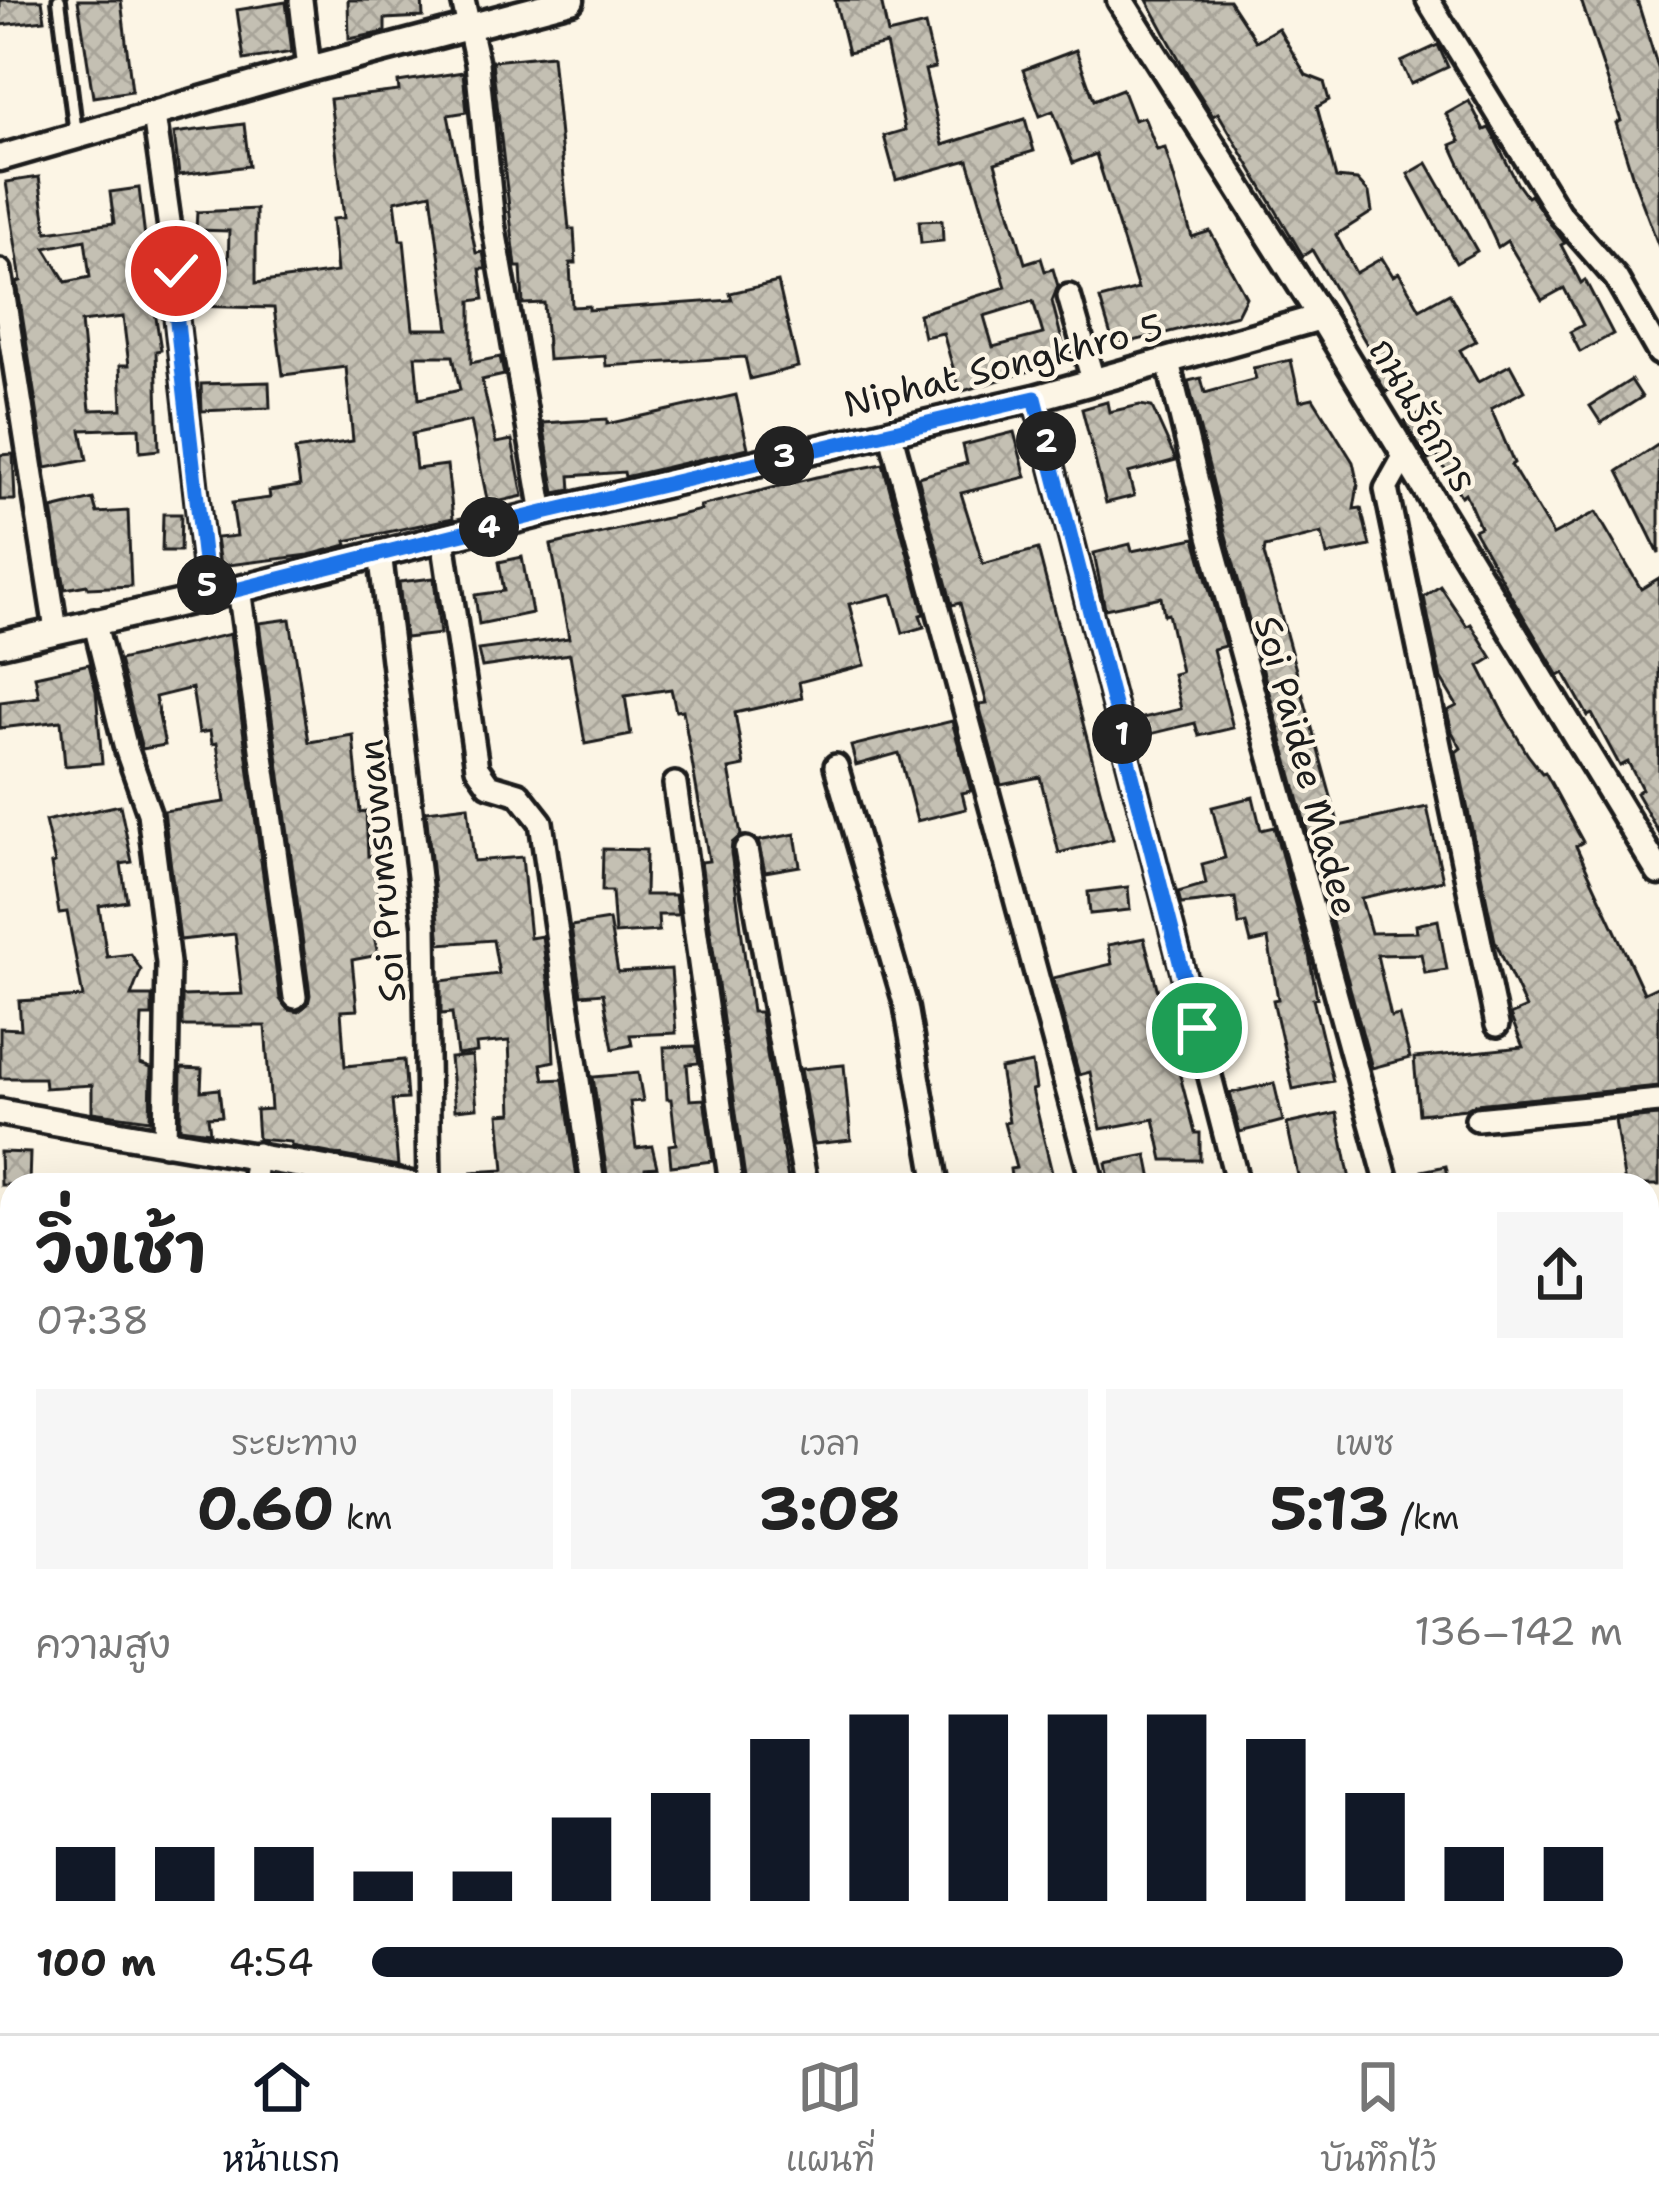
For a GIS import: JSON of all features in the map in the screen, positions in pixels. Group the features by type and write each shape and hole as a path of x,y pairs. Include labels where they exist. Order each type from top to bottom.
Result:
{"street":[{"path":"301,0 309,69"},
{"path":"463,0 477,63 493,223 543,513"},
{"path":"0,158 571,0"},
{"name":"ถนนรัถการ","path":"1120,0 1321,317 1659,872"},
{"path":"1428,0 1559,213 1616,278 1659,353"},
{"path":"154,115 176,271 175,305 208,597"},
{"path":"0,272 56,630"},
{"path":"1069,296 1094,380"},
{"name":"Niphat Songkhro 5","path":"0,644 1035,398 1321,317"},
{"name":"Soi Paidee Madee","path":"1168,362 1216,558 1385,1173"},
{"path":"1035,398 1235,1173"},
{"path":"890,431 1090,1173"},
{"path":"1405,454 1386,489 1497,1024"},
{"path":"443,538 477,768 489,785 519,794 541,822 591,1173"},
{"name":"Soi Prumsuwan","path":"380,553 425,927 429,1173"},
{"path":"239,589 295,997"},
{"path":"94,620 125,746 149,813 168,963 165,1144"},
{"path":"836,766 906,1006 935,1173"},
{"path":"675,784 729,1173"},
{"path":"746,848 804,1173"},
{"path":"1477,1118 1659,1101"},
{"path":"0,1112 351,1173"},
{"path":"255,1173 257,1154"}],"lane":[{"path":"59,0 76,134"}],"building":[{"path":"0,0 42,0 45,20 0,25"},
{"path":"78,0 121,0 132,91 93,97"},
{"path":"348,0 422,0 423,17 385,19 385,32 349,39"},
{"path":"835,0 881,0 888,34 925,25 935,68 925,70 943,145 1025,119 1034,151 995,163 1025,263 1041,258 1045,271 1053,269 1058,286 1052,301 1067,360 960,392 943,333 924,337 919,314 1006,287 968,160 896,180 884,136 905,130 886,44 848,53","holes":["1033,301 1043,334 993,347 984,316"]},
{"path":"1147,0 1229,0 1256,41 1278,28 1306,75 1324,82 1329,100 1317,107 1336,178 1357,180 1369,193 1372,212 1336,235 1356,273 1382,258 1393,276 1399,273 1420,309 1449,293 1476,341 1460,350 1478,382 1510,365 1524,391 1491,409 1511,465 1553,535 1596,512 1641,589 1659,578 1659,833 1636,793 1642,789 1628,762 1620,766 1592,714 1588,716 1564,673 1559,676 1510,594 1474,530 1480,527 1465,493 1461,496 1437,456 1428,460 1411,433 1405,421 1426,410 1408,379 1386,392 1366,359 1373,355 1312,250 1303,256 1218,113 1213,116 1191,81"},
{"path":"1581,0 1637,0 1659,71 1659,247 1634,181 1616,123 1621,121"},
{"path":"286,2 292,52 244,60 237,10"},
{"path":"1438,45 1448,67 1411,84 1401,62"},
{"path":"1076,50 1094,100 1122,89 1134,120 1144,117 1157,150 1165,148 1192,237 1210,231 1246,297 1237,315 1114,346 1100,299 1138,289 1096,154 1073,163 1053,111 1040,116 1023,70"},
{"path":"552,55 569,229 574,229 572,307 589,306 589,310 732,300 730,293 778,282 798,367 750,379 745,357 606,366 605,356 548,360 544,303 523,304 521,267 516,267 492,61"},
{"path":"463,72 467,112 448,115 476,253 483,252 486,269 480,269 484,299 471,301 471,363 500,357 504,375 482,380 496,443 512,440 523,496 488,504 471,421 412,434 416,469 447,465 453,518 346,541 347,545 309,555 220,566 216,538 237,536 232,503 270,498 269,491 300,486 295,450 353,441 346,367 283,375 274,308 190,306 191,271 228,272 229,231 196,230 197,212 256,209 256,283 337,272 332,219 344,218 330,99 399,91 398,82","holes":["431,193 449,329 413,329 404,240 400,240 395,201","415,356 453,356 460,390 419,399"]},
{"path":"1469,101 1484,130 1489,128 1517,183 1565,243 1561,245 1581,283 1585,280 1613,334 1580,352 1570,332 1583,325 1564,288 1542,300 1507,241 1498,247 1451,145 1460,141 1446,114"},
{"path":"244,124 249,166 179,175 174,133"},
{"path":"1427,163 1477,251 1456,263 1408,174"},
{"path":"39,177 47,232 114,223 110,192 139,188 149,270 161,272 160,305 154,305 161,350 156,351 159,450 140,452 139,428 81,430 87,460 46,468 6,182","holes":["85,240 90,277 66,282 45,248","123,317 129,365 120,365 122,409 90,410 81,322"]},
{"path":"942,220 943,241 921,243 919,221"},
{"path":"1291,360 1300,401 1313,398 1353,462 1358,485 1354,509 1361,508 1370,546 1327,555 1322,533 1265,547 1264,554 1339,826 1427,807 1443,880 1361,898 1371,933 1417,932 1416,925 1438,920 1447,970 1425,973 1421,954 1377,955 1391,1017 1399,1015 1410,1058 1372,1068 1188,381 1201,378 1205,393 1256,379 1253,368"},
{"path":"1631,380 1642,397 1601,423 1590,406"},
{"path":"269,382 270,408 202,411 201,384"},
{"path":"736,395 748,448 625,477 624,472 570,476 571,490 555,493 543,423 607,419 607,424"},
{"path":"1107,402 1109,412 1152,407 1176,460 1128,473 1134,496 1106,503 1082,409"},
{"path":"1014,432 1026,477 961,493 983,564 1038,549 1113,839 1059,853 1040,777 1001,785 979,705 987,704 960,603 952,605 918,477 967,463 963,445"},
{"path":"1659,444 1659,554 1618,471"},
{"path":"13,454 15,500 0,500 0,455"},
{"path":"883,464 924,627 903,633 892,594 849,604 865,665 799,682 802,698 735,713 744,766 729,769 741,835 732,843 731,852 752,1012 760,1012 787,1173 744,1173 701,862 709,861 683,710 676,711 671,689 625,696 631,735 585,744 570,654 482,667 478,650 569,638 551,545"},
{"path":"93,499 97,513 128,511 131,586 65,589 52,509"},
{"path":"163,514 181,514 180,551 162,551"},
{"path":"1195,538 1225,646 1213,649 1233,728 1199,736 1195,723 1138,737 1134,720 1181,709 1173,674 1181,672 1168,614 1164,615 1161,597 1105,609 1094,553 1130,544 1132,551"},
{"path":"522,557 532,613 479,624 475,595 504,591 499,562"},
{"path":"434,578 440,634 405,638 399,582"},
{"path":"1440,586 1492,658 1479,666 1583,842 1576,846 1644,993 1659,986 1659,1086 1419,1114 1414,1058 1523,1047 1510,1015 1526,1008 1495,941 1456,752 1461,748 1447,711 1457,706 1441,679 1424,597"},
{"path":"290,619 309,742 353,735 368,856 375,855 379,905 385,904 390,928 373,931 378,955 352,960 357,1010 341,1011 345,1066 404,1060 407,1099 392,1100 398,1166 258,1139 256,1110 271,1109 265,1026 182,1026 182,996 242,994 235,934 180,940 164,811 225,802 217,743 212,744 210,731 199,733 192,688 155,697 165,745 142,749 119,660 230,634 280,999 288,1010 298,1012 310,995 259,623"},
{"path":"89,664 102,763 65,766 61,721 0,728 0,702 39,697 35,676"},
{"path":"952,721 971,791 962,793 966,809 917,821 899,753 856,765 851,746"},
{"path":"1253,797 1261,830 1274,827 1309,955 1317,998 1313,999 1333,1081 1293,1089 1273,1000 1278,999 1268,939 1251,943 1246,923 1239,925 1235,898 1181,904 1178,892 1206,884 1202,864 1225,858 1212,807"},
{"path":"120,805 132,862 121,864 127,901 99,906 107,957 131,954 141,970 131,996 152,996 152,1016 142,1016 140,1064 151,1068 150,1120 92,1112 92,1085 45,1088 44,1078 0,1078 0,1028 21,1029 19,1001 83,997 67,912 59,913 45,821"},
{"path":"468,806 474,861 522,857 530,938 542,936 551,1001 554,1061 541,1064 544,1080 563,1079 576,1173 472,1173 504,1170 499,1114 512,1113 509,1041 476,1044 477,1052 457,1055 452,1013 441,1014 441,981 499,974 493,940 440,944 426,811"},
{"path":"795,834 800,866 765,872 758,841"},
{"path":"603,849 646,850 645,895 675,895 678,915 658,915 659,931 615,934 612,891 602,891"},
{"path":"1128,887 1130,910 1090,914 1088,892"},
{"path":"609,920 618,972 671,969 676,1033 630,1035 632,1045 613,1049 603,993 581,995 571,926"},
{"path":"1144,938 1195,1133 1200,1133 1200,1160 1163,1160 1154,1119 1101,1129 1090,1072 1079,1075 1053,978 1112,964 1108,945"},
{"path":"696,1046 699,1063 687,1064 690,1100 704,1099 713,1161 671,1166 669,1145 676,1144 664,1047"},
{"path":"472,1056 477,1108 455,1110 450,1058"},
{"path":"1032,1063 1036,1089 1032,1090 1052,1173 1010,1173 1016,1168 1004,1123 1009,1122 1000,1069"},
{"path":"844,1065 851,1140 814,1144 801,1069"},
{"path":"181,1068 202,1069 201,1091 219,1089 222,1116 208,1117 210,1132 180,1128"},
{"path":"638,1073 643,1101 630,1102 636,1148 652,1146 657,1167 645,1168 645,1173 607,1173 593,1077"},
{"path":"1274,1083 1283,1121 1240,1132 1230,1093"},
{"path":"1337,1113 1349,1173 1297,1173 1287,1124"},
{"path":"1659,1116 1659,1173 1623,1173 1615,1120"},
{"path":"0,1152 30,1153 29,1173 1,1173"},
{"path":"1147,1155 1151,1173 1108,1173 1106,1163"},
{"path":"1446,1166 1447,1173 1422,1173"}],"route":[{"path":"176,271 175,305 208,597 1035,398 1197,1028"}]}
